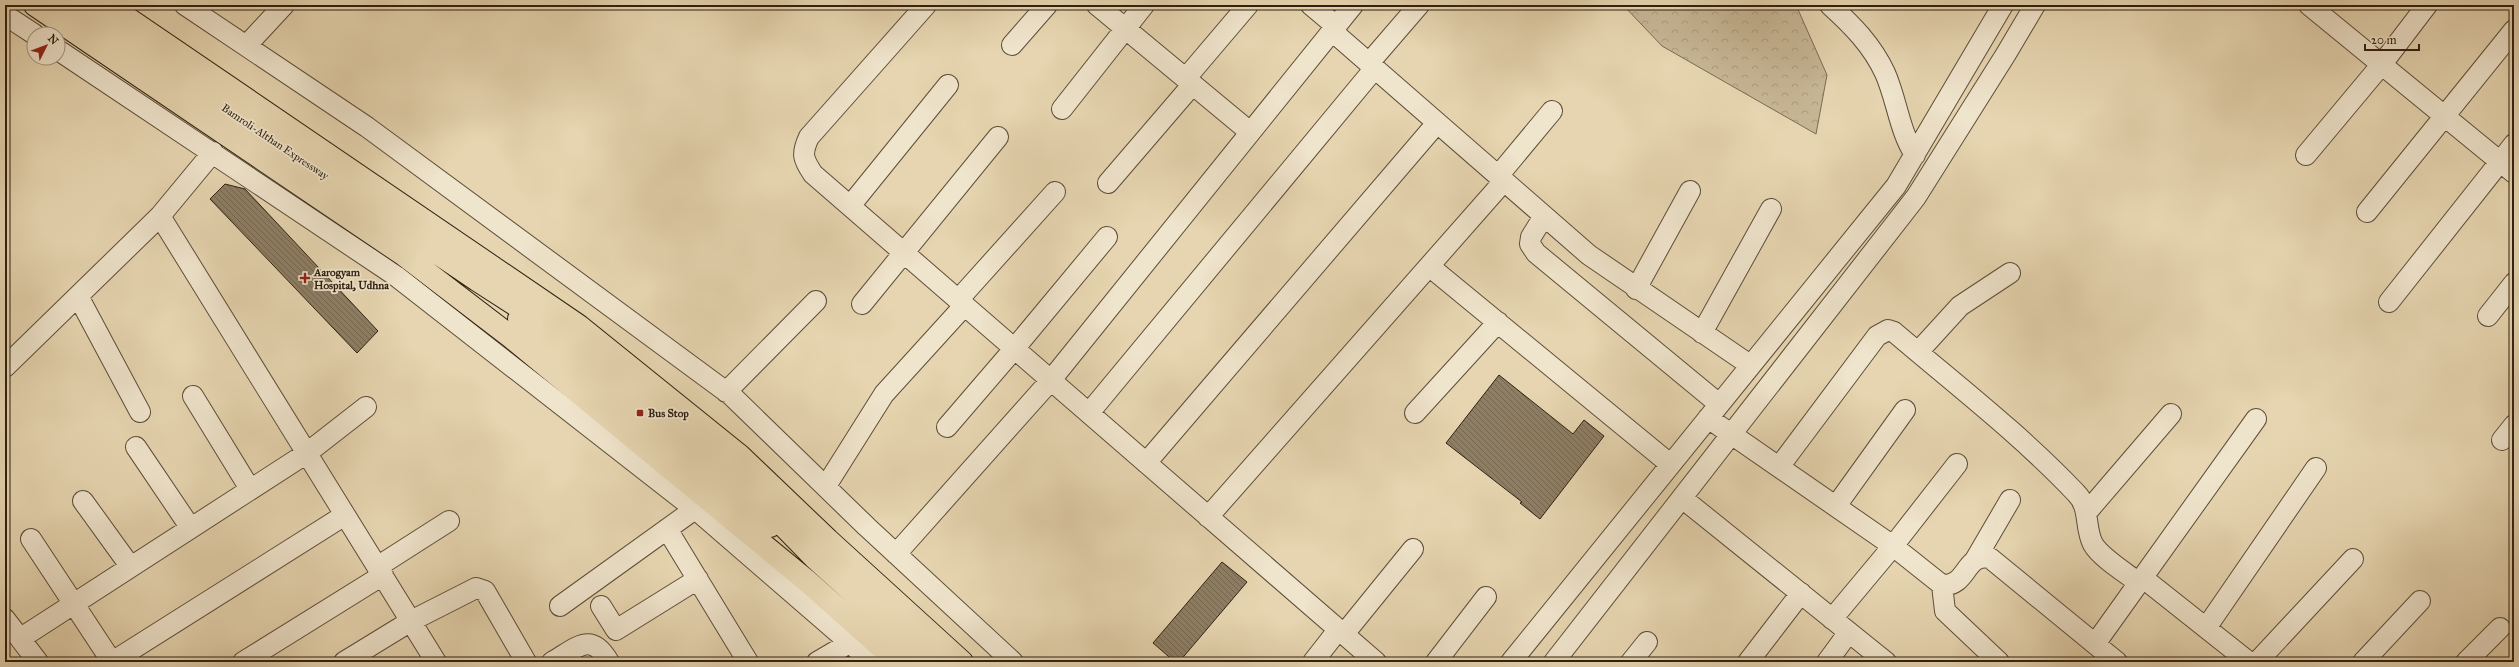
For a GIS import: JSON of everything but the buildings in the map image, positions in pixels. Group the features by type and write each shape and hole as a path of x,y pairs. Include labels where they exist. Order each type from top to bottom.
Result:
{"main road":[{"path":"35,5 404,255 511,337 786,575 898,662"},
{"name":"Bamroli-Althan Expressway","path":"72,5 477,280 554,352 720,490 815,558 930,662"},
{"path":"108,5 579,326 739,455 828,540 962,662"}],"street":[{"path":"186,5 367,127 726,392 747,409 896,554 1013,662"},
{"path":"246,46 284,5"},
{"path":"926,5 809,137 803,149 805,162 813,174 1376,662"},
{"path":"1012,45 1047,5"},
{"path":"1097,5 1250,132"},
{"path":"1062,109 1144,5"},
{"path":"1108,182 1248,5"},
{"path":"1311,5 1372,66 1589,255 1636,289 1750,365"},
{"path":"896,554 1051,380 1353,5"},
{"path":"1089,413 1372,66 1419,5"},
{"path":"1830,5 1855,28 1871,47 1886,74 1911,162"},
{"path":"1511,662 1896,186 2003,5"},
{"path":"1554,662 1916,197 2035,5"},
{"path":"2306,155 2382,64 2427,5"},
{"path":"2316,7 2444,116 2507,167"},
{"path":"5,15 26,29"},
{"path":"2367,212 2514,30"},
{"path":"66,55 214,152 396,276 695,509 786,575 872,662"},
{"path":"850,206 948,85"},
{"path":"1208,517 1429,266 1501,178 1552,111"},
{"path":"1146,463 1437,123"},
{"path":"862,304 998,137"},
{"path":"2389,302 2507,167 2514,144"},
{"path":"5,366 160,216 214,152"},
{"path":"1636,289 1690,191"},
{"path":"826,486 884,394 1055,192"},
{"path":"1702,333 1771,209"},
{"path":"160,216 436,662"},
{"path":"1544,216 1531,237 1530,244 1536,253 1713,411 1732,435 1893,546 1942,585 1950,586 1956,583 1975,560 2010,500"},
{"path":"947,427 1107,237"},
{"path":"1429,266 1670,464"},
{"path":"1918,352 1960,306 2010,273"},
{"path":"2488,316 2514,283"},
{"path":"78,296 140,412"},
{"path":"726,392 816,300"},
{"path":"1415,413 1498,322"},
{"path":"1779,467 1882,332 1894,332 1994,417 2077,494 2087,512 2093,543 2098,550 2206,628 2249,662"},
{"path":"193,396 250,489"},
{"path":"20,638 307,453 366,407"},
{"path":"1836,506 1905,410"},
{"path":"2087,512 2171,414"},
{"path":"1975,560 1982,556 1990,558 2101,655 2141,580 2256,419"},
{"path":"136,447 190,527"},
{"path":"1832,619 1893,546 1957,464"},
{"path":"2206,628 2316,468"},
{"path":"1682,498 1886,662"},
{"path":"83,502 130,566"},
{"path":"560,606 695,509"},
{"path":"31,539 74,602 112,662 345,514"},
{"path":"243,662 380,571 449,521"},
{"path":"667,529 748,662"},
{"path":"1313,662 1413,549"},
{"path":"2257,662 2353,559"},
{"path":"601,606 616,630 698,579"},
{"path":"1942,585 1945,611 1999,662"},
{"path":"344,662 411,621 472,589 481,588 526,662"},
{"path":"1748,662 1801,593"},
{"path":"1436,662 1486,596"},
{"path":"2363,662 2420,601"},
{"path":"5,619 38,662"},
{"path":"2466,662 2500,628"},
{"path":"1827,662 1849,632"},
{"path":"817,662 851,642"},
{"path":"1631,662 1647,642"},
{"path":"552,662 584,644 591,643 598,646 609,662"}],"green space":[{"path":"1623,5 1796,5 1827,75 1816,134 1662,46"}],"place":[{"name":"Aarogyam Hospital, Udhna","path":"305,278"},
{"name":"Bus Stop","path":"640,413"}]}
